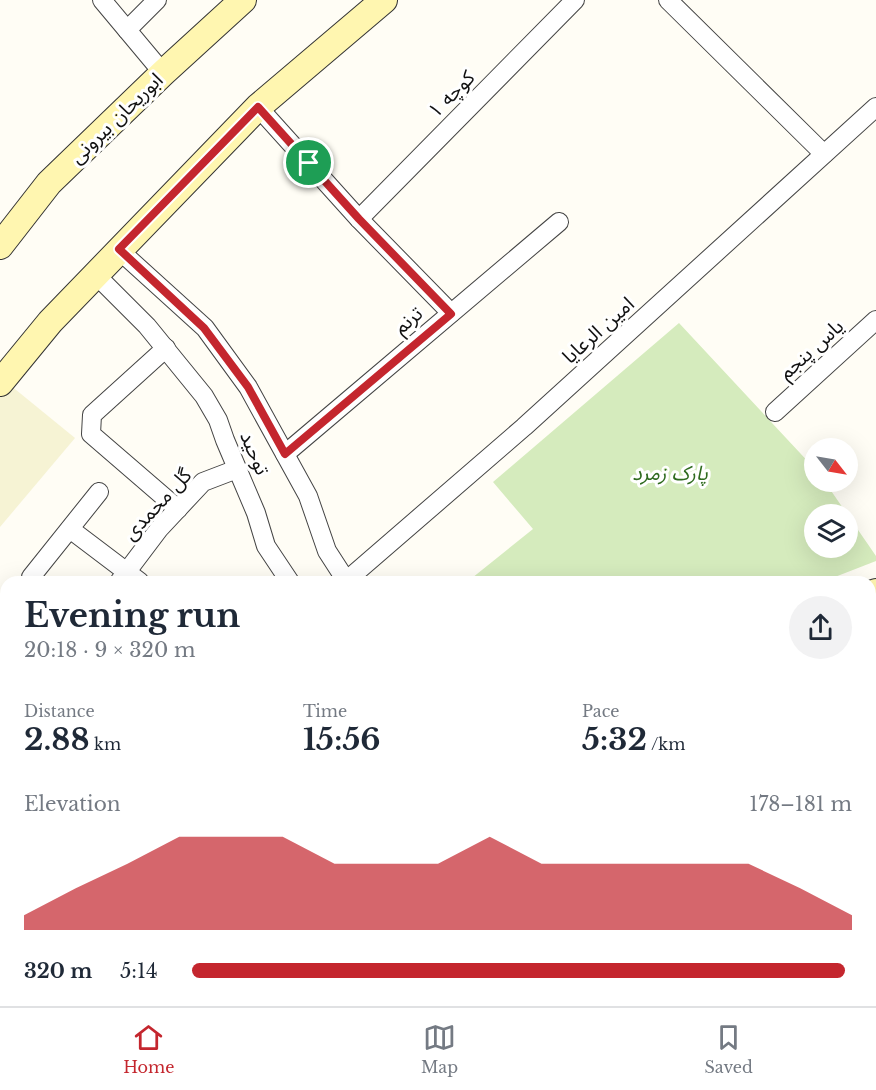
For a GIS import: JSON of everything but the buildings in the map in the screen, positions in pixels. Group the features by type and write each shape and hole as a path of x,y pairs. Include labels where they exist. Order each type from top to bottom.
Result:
{"main road":[{"name":"ابوریحان بیرونی","path":"0,246 49,183 243,0"},
{"path":"0,383 50,322 258,107 384,0"}],"street":[{"path":"102,0 163,73"},
{"path":"127,30 157,0"},
{"name":"کوچه ۱","path":"359,219 575,0"},
{"path":"668,0 824,154"},
{"path":"258,107 359,219 451,314"},
{"name":"امین الرعایا","path":"352,576 524,427 876,107"},
{"name":"ترنم","path":"285,454 559,222"},
{"path":"119,249 204,328 248,387 308,496 327,551 343,576"},
{"name":"توحید","path":"96,275 147,326 204,396 218,420 256,513 266,546 286,576"},
{"name":"یاس پنجم","path":"775,412 876,320"},
{"path":"166,348 92,415 91,434 178,509"},
{"name":"گل محمدی","path":"130,576 159,530 203,483 237,469"},
{"path":"32,576 99,492"},
{"path":"70,529 127,576"}],"shaded area":[{"path":"10,385 75,438 0,527 0,397"}],"green space":[{"name":"پارک زمرد","path":"679,323 804,457 804,492 832,492 840,504 804,504 804,558 858,558 858,530 876,556 876,561 837,576 474,576 533,529 493,482"}],"route":[{"path":"258,107 309,163 359,219 451,314 285,454 248,387 204,328 119,249 258,107"}]}
